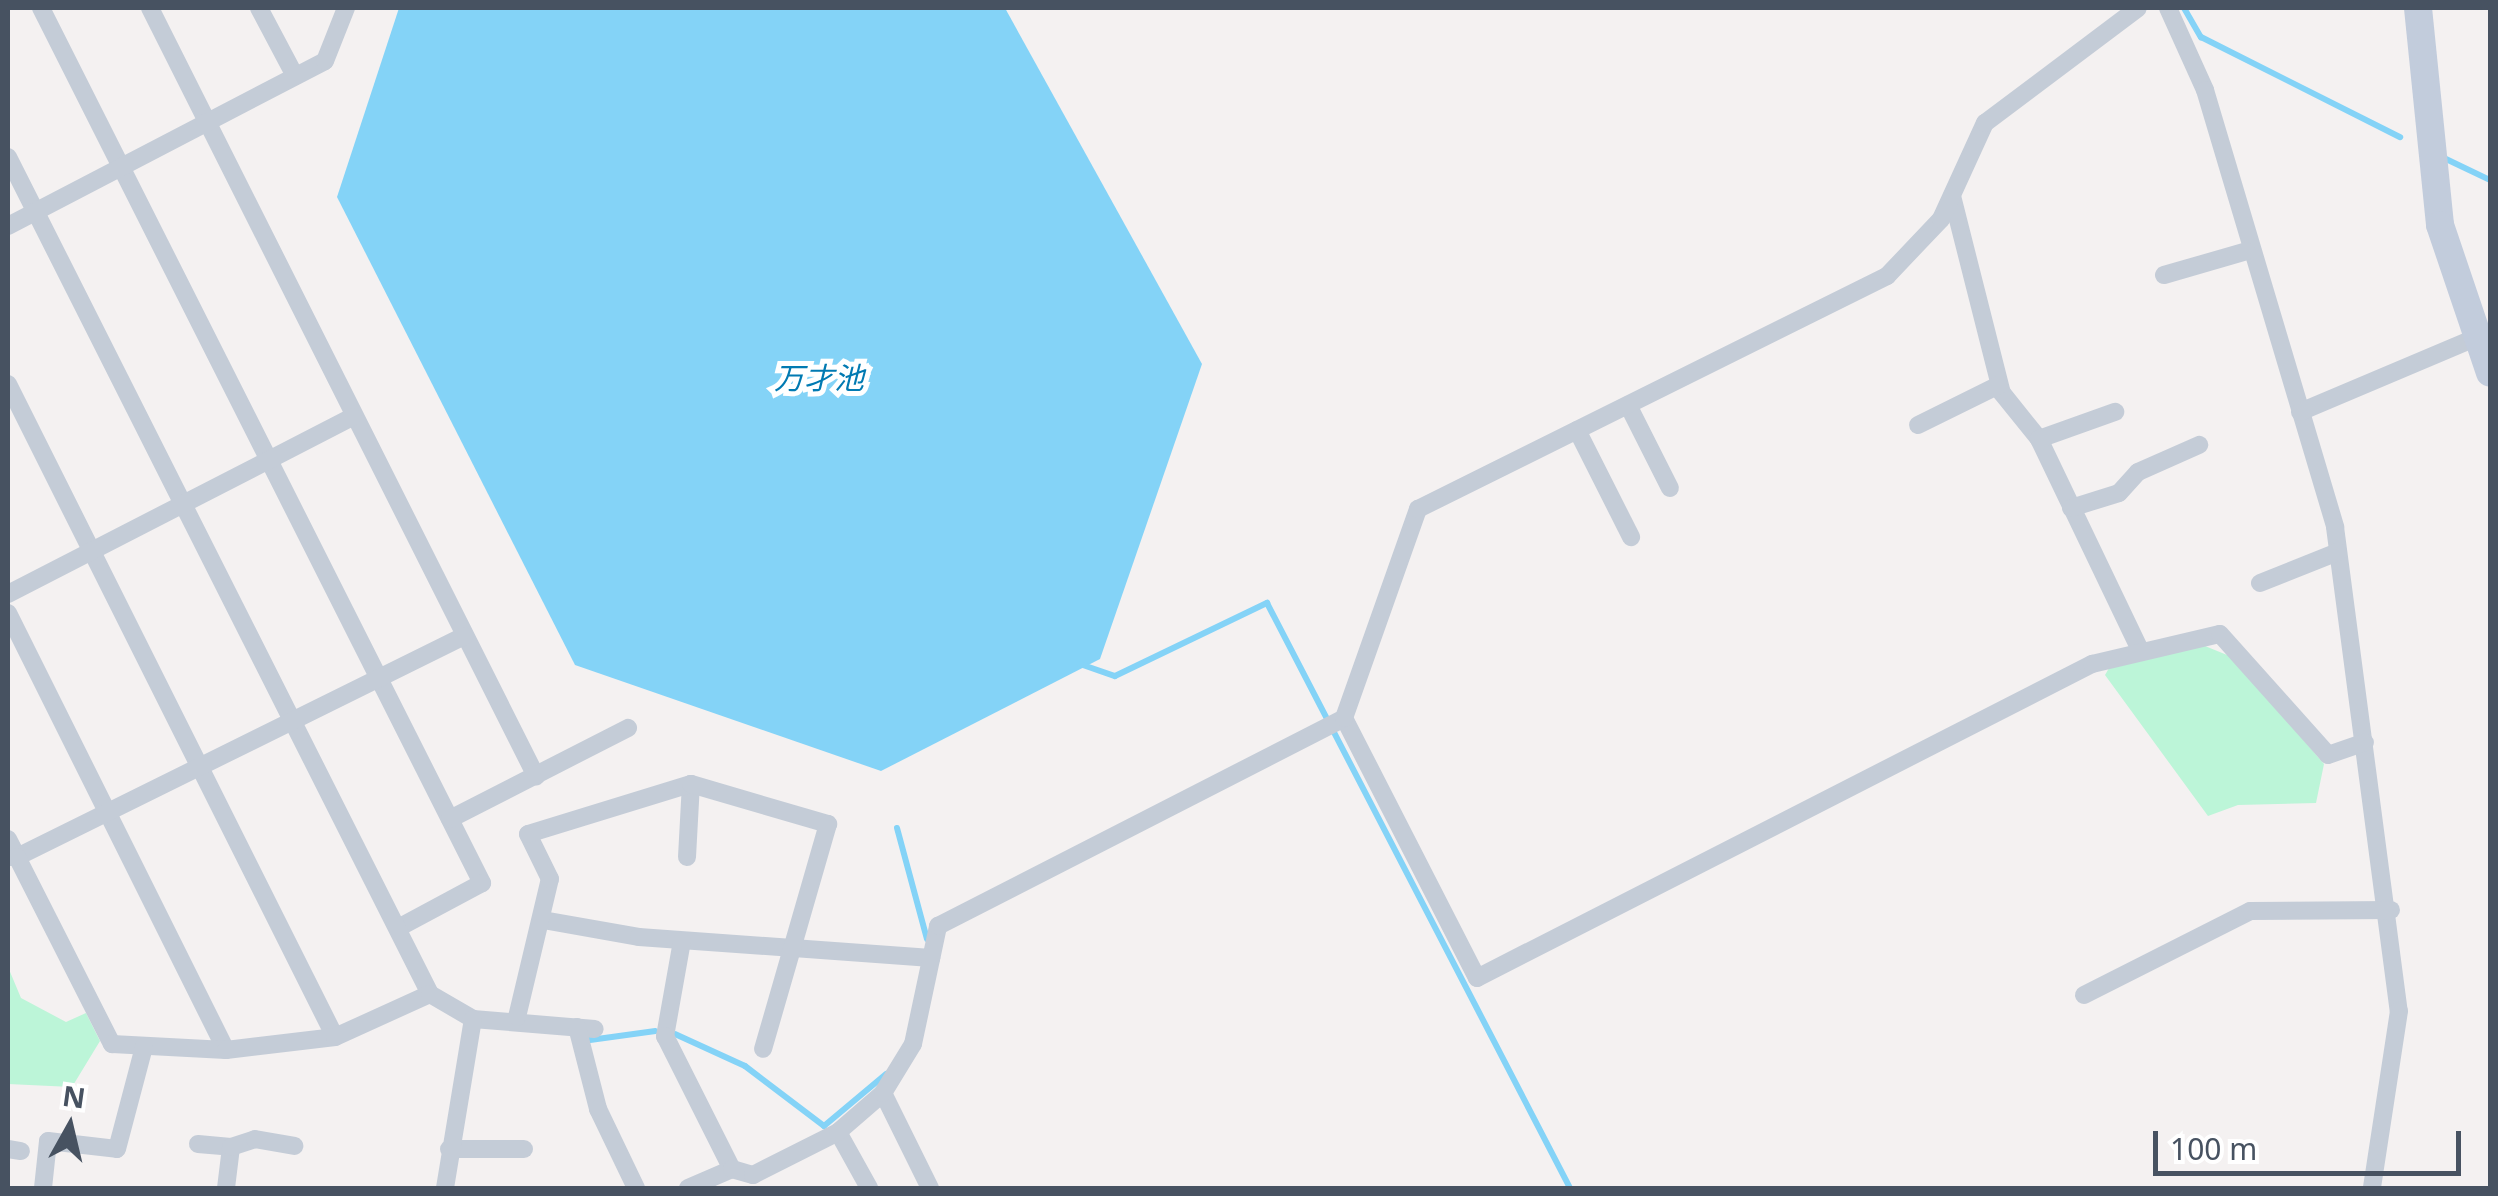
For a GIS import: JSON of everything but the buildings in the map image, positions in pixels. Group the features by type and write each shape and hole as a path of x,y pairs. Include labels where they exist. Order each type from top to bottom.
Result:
{"main road":[{"path":"2418,8 2428,160 2475,338 2490,374"}],"street":[{"path":"41,8 482,883 398,928"},
{"path":"150,8 352,417 536,776"},
{"path":"259,8 295,76"},
{"path":"8,226 325,61 346,8"},
{"path":"682,940 665,1036 732,1169 756,1182 838,1132 883,1093 913,1044 938,926 1344,718 1418,509 1887,276 1916,252 1952,196 1985,123 2138,8"},
{"path":"2168,8 2205,90 2247,251 2300,412 2338,552 2391,910 2400,1011 2372,1188"},
{"path":"8,158 430,994 473,1018 517,1017 586,1028 598,1109 636,1188"},
{"path":"1952,196 2000,385 2039,438 2140,652"},
{"path":"2164,274 2247,251"},
{"path":"2300,412 2475,338"},
{"path":"8,384 197,770 334,1037"},
{"path":"1918,426 2000,385"},
{"path":"1628,404 1670,488"},
{"path":"2039,438 2115,412"},
{"path":"8,594 352,417"},
{"path":"1577,430 1631,537"},
{"path":"2071,508 2119,493 2138,472 2199,445"},
{"path":"2260,583 2338,552"},
{"path":"8,613 226,1050"},
{"path":"1344,718 1478,978 2092,664 2220,634 2328,755 2365,742"},
{"path":"12,857 108,816 464,636"},
{"path":"450,819 628,728"},
{"path":"687,857 691,784"},
{"path":"517,1017 550,879 528,834 691,784 828,824 793,948 765,1009 763,1049"},
{"path":"8,839 12,857 112,1044 226,1050 334,1037 430,994"},
{"path":"2084,996 2250,911 2391,910"},
{"path":"543,920 682,940 931,958"},
{"path":"444,1188 473,1018"},
{"path":"42,1188 48,1142 117,1148 144,1047"},
{"path":"672,1092 689,1084"},
{"path":"883,1093 930,1188"},
{"path":"580,1117 598,1109"},
{"path":"838,1132 869,1188"},
{"path":"198,1144 231,1147 255,1139 294,1146"},
{"path":"226,1188 231,1147"},
{"path":"449,1149 524,1148"},
{"path":"688,1188 732,1169"}],"green space":[{"path":"2205,646 2232,657 2324,764 2316,803 2238,805 2208,816 2105,675 2112,663"},
{"path":"8,967 21,998 66,1022 86,1013 100,1041 72,1087 8,1084"}],"water":[{"name":"万才池","path":"399,8 1005,8 1202,364 1100,659 881,771 575,665 337,197"}],"waterway":[{"path":"2184,8 2201,37 2400,137"},
{"path":"2446,159 2490,180"},
{"path":"1080,664 1115,676 1267,603 1570,1188"},
{"path":"897,828 927,939"},
{"path":"590,1040 655,1031"},
{"path":"675,1034 745,1066 824,1126 886,1074"}]}
